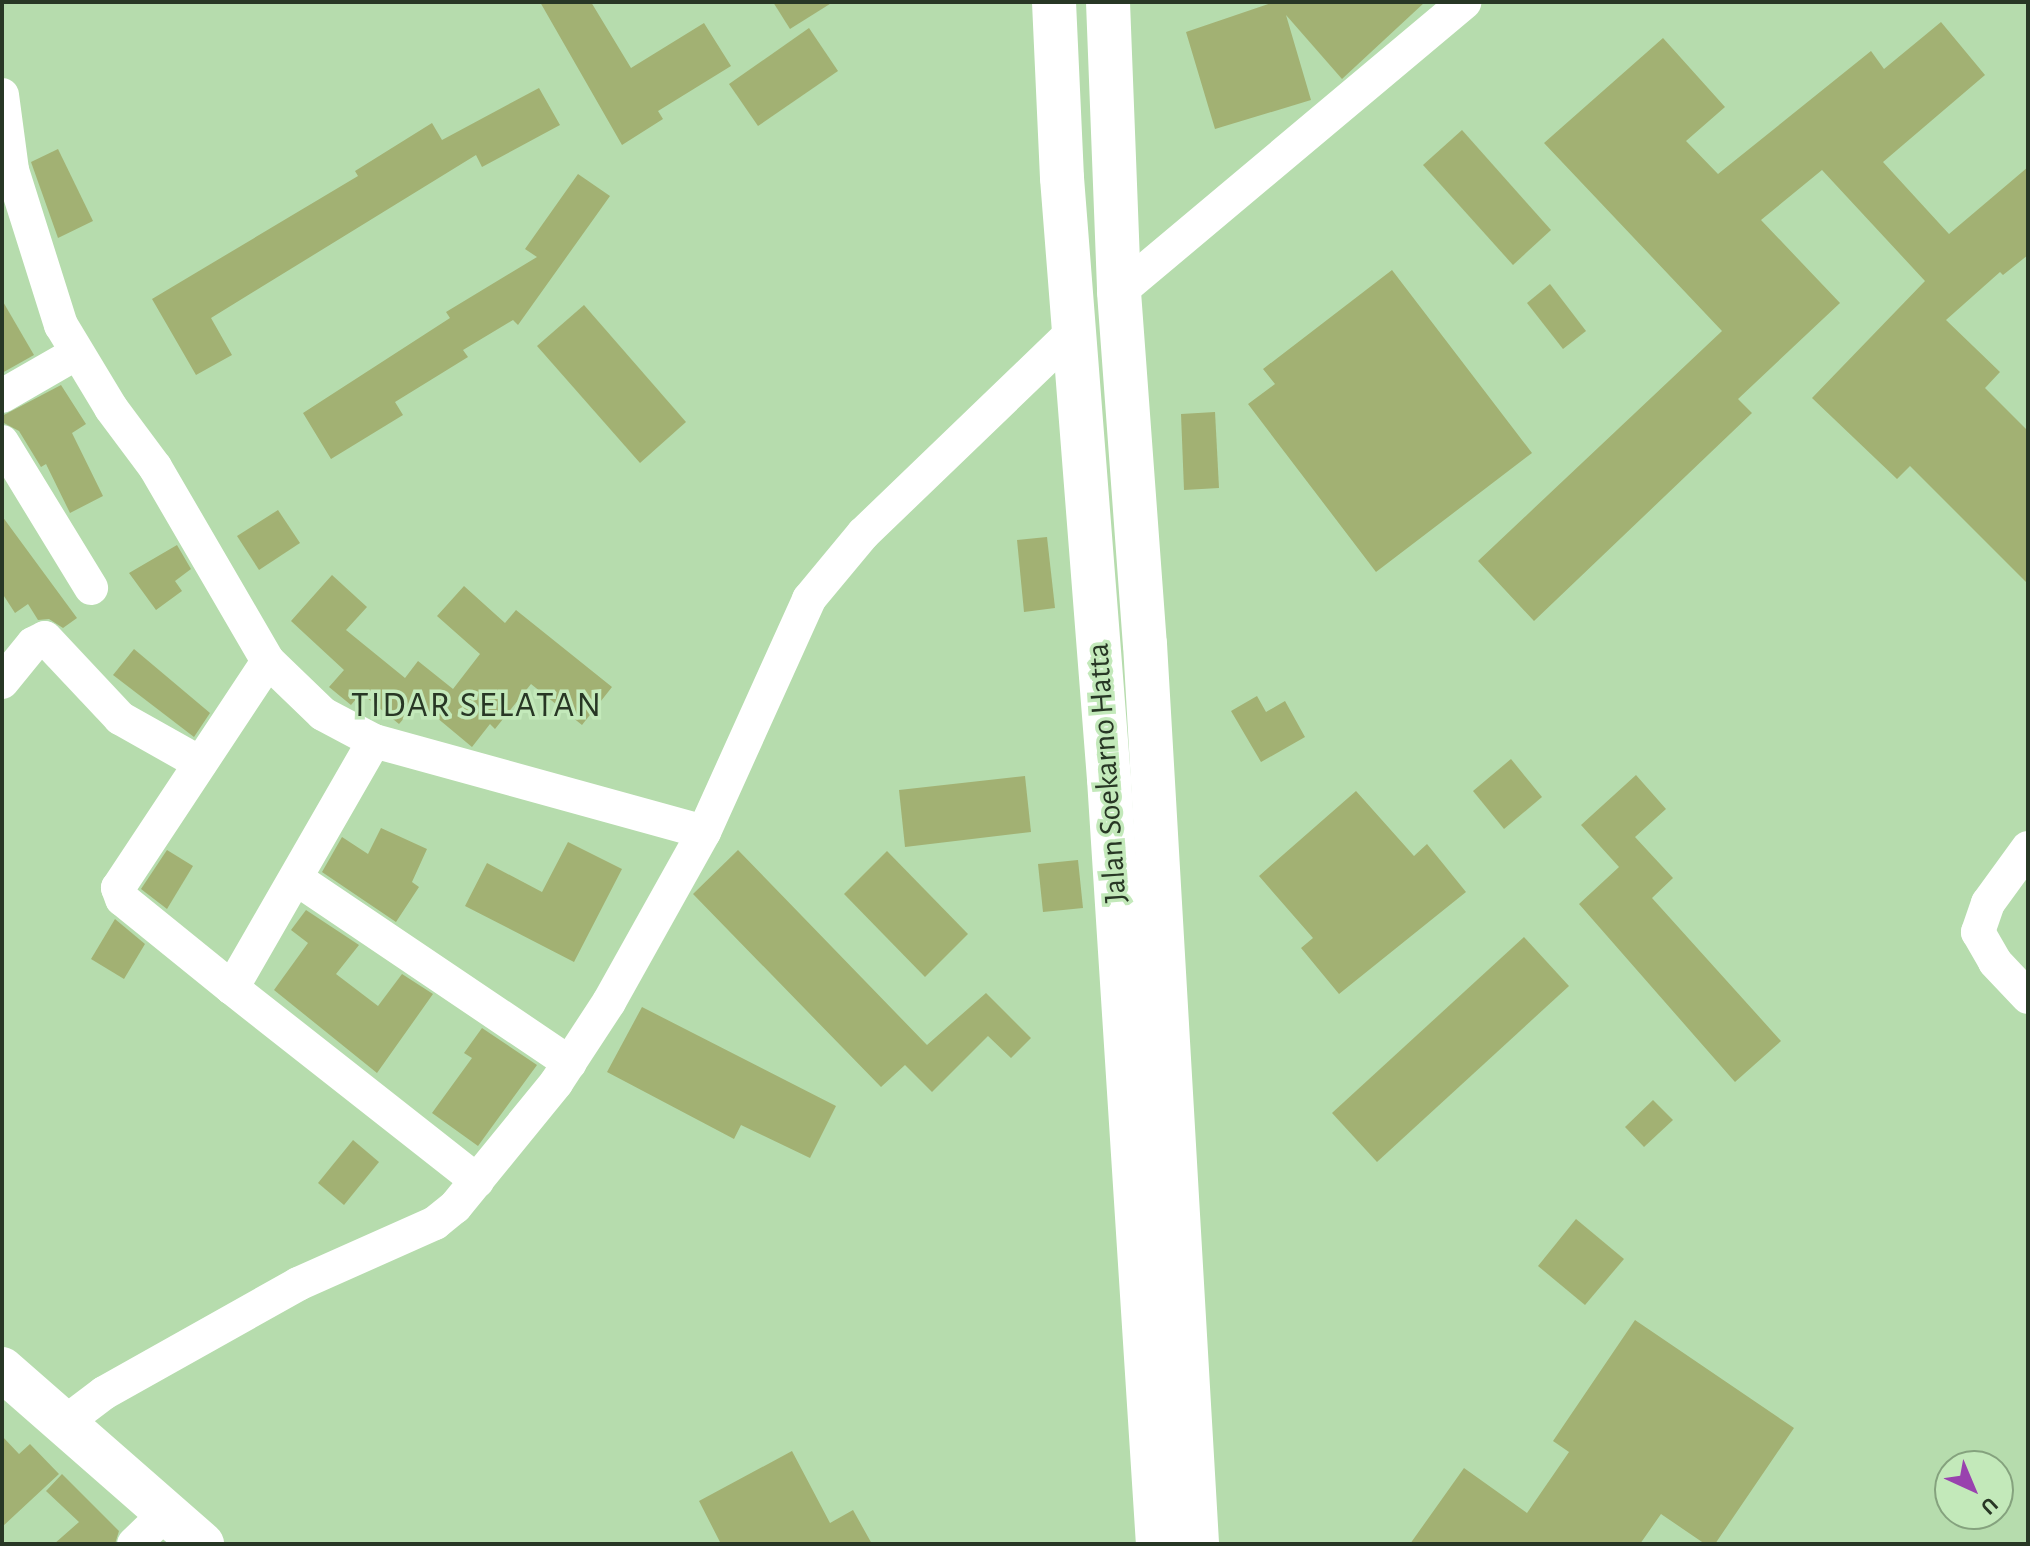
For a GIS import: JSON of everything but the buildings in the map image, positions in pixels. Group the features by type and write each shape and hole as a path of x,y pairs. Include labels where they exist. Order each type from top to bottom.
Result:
{"main road":[{"name":"Jalan Soekarno Hatta","path":"1054,2 1074,331 1135,1142 1158,1544"},
{"name":"Jalan Soekarno Hatta","path":"1108,2 1119,292 1145,644 1197,1544"},
{"path":"2,1369 69,1419 202,1544"}],"street":[{"path":"1119,292 1464,2"},
{"path":"2,95 12,170 14,224 75,354 155,467 268,661 323,714 374,741 704,832"},
{"path":"69,1419 104,1393 298,1284 435,1223 477,1181 570,1063 704,832 779,655 817,588 863,534 1074,331"},
{"path":"2,396 75,354"},
{"path":"2,442 91,588"},
{"path":"2,682 33,644 45,638 120,718 200,763"},
{"path":"268,661 118,891 232,988 477,1181"},
{"path":"232,988 374,741"},
{"path":"2028,848 1988,903 1978,932 1995,962 2028,997"},
{"path":"297,879 570,1063"},
{"path":"134,1544 166,1513"}],"district":[{"name":"TIDAR SELATAN","path":"477,706"}]}
